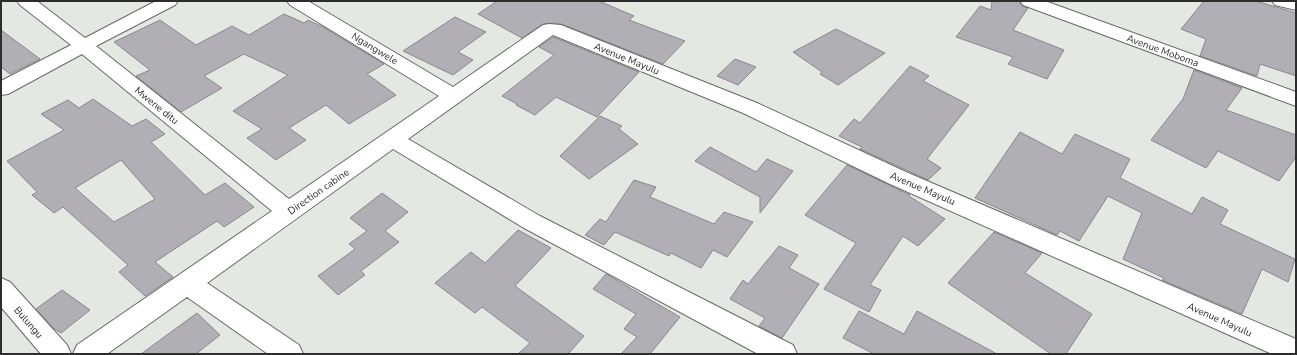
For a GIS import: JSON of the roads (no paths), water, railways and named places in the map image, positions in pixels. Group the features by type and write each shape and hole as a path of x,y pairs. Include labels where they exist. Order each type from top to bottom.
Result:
{"street":[{"name":"Mwene ditu","path":"26,1 83,45 288,211"},
{"path":"1,90 83,45 169,1"},
{"name":"Ngangwele","path":"296,1 454,96"},
{"name":"Avenue Moboma","path":"1029,1 1296,99"},
{"path":"1281,1 1296,5"},
{"name":"Direction cabine","path":"86,354 549,29"},
{"name":"Avenue Mayulu","path":"549,29 555,29 750,108 898,178 1296,352"},
{"path":"392,139 532,222 784,354"},
{"path":"187,283 290,354"},
{"name":"Bulungu","path":"1,289 58,354"}]}
